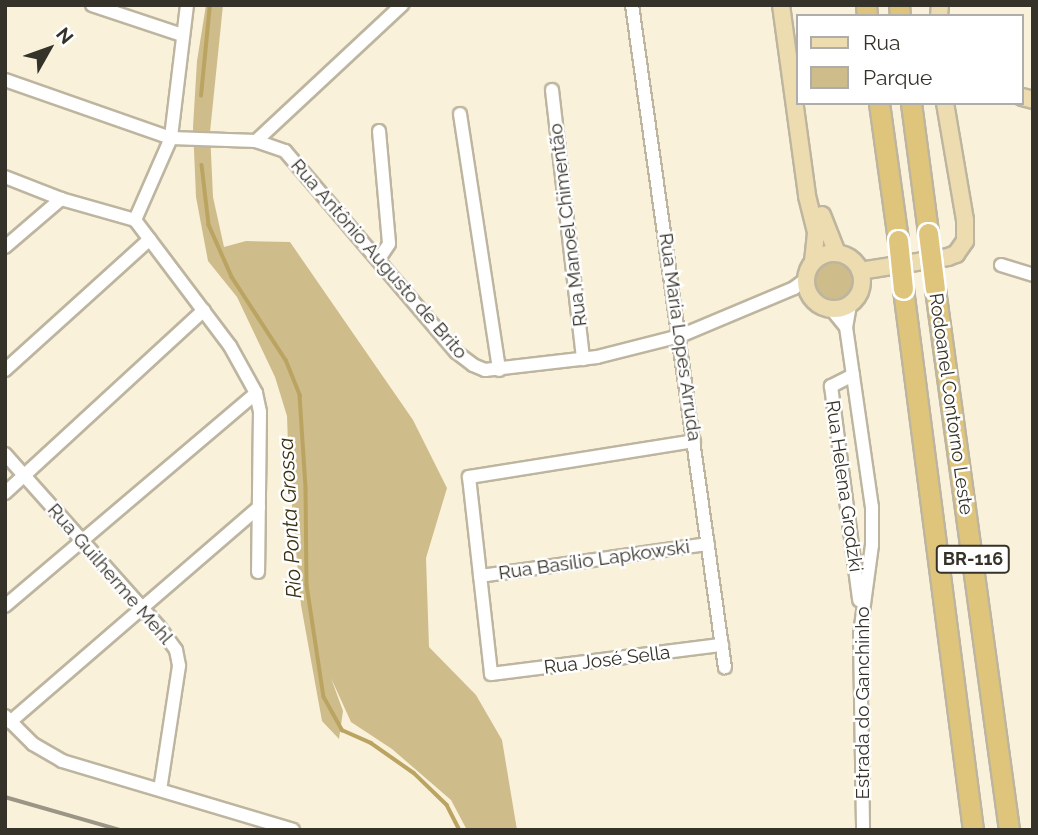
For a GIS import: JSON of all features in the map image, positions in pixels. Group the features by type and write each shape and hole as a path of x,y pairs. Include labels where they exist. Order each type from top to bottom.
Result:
{"highway":[{"name":"Rodoanel Contorno Leste","path":"879,105 973,830"},
{"name":"Rodoanel Contorno Leste","path":"911,105 1009,830"}],"main road":[{"path":"781,5 807,196 816,233 813,262 802,285 817,303 832,310 850,305 860,292 860,271 852,260 837,253 828,254 813,262"},
{"path":"860,271 948,257 956,254 965,241 965,220 945,105"},
{"path":"795,110 826,229 837,253"}],"street":[{"path":"92,5 182,35"},
{"path":"135,220 171,138 187,5"},
{"path":"256,141 402,5"},
{"name":"Rua Maria Lopes Arruda","path":"632,5 725,668"},
{"name":"Rua Antônio Augusto de Brito","path":"5,80 171,138 256,141 285,151 456,352 472,365 485,370 583,359 680,337 802,285"},
{"name":"Rua Manoel Chimentão","path":"552,90 583,359"},
{"path":"460,114 499,370"},
{"path":"379,131 389,244 379,259"},
{"path":"5,177 61,198 135,220 230,346 256,393 260,412 258,572"},
{"path":"5,247 61,198"},
{"path":"5,370 150,239"},
{"path":"1001,265 1033,275"},
{"name":"Estrada do Ganchinho","path":"850,305 846,327 872,508 872,545 861,611 863,830"},
{"path":"5,493 204,310"},
{"path":"832,310 846,327"},
{"name":"Rua Helena Grodzki","path":"853,374 831,386 861,611"},
{"path":"5,606 256,393"},
{"path":"480,576 469,477 694,441"},
{"name":"Rua Guilherme Mehl","path":"5,454 160,628 178,657 160,790"},
{"path":"259,507 143,609 8,719 33,744 62,761 293,830"},
{"name":"Rua Basílio Lapkowski","path":"480,576 708,544"},
{"name":"Rua José Sella","path":"480,576 491,674 722,645"}],"green space":[{"path":"206,5 223,5 210,132 213,197 224,247 246,241 290,242 413,420 447,488 426,558 429,647 476,695 502,740 517,830 467,830 451,800 392,749 351,722 331,678 343,711 339,739 322,721 301,605 289,473 287,416 275,377 237,297 208,261 196,197 193,127 197,61"},
{"path":"834,259 843,260 850,265 855,272 855,290 850,297 843,302 834,303 825,302 818,297 813,290 812,281 813,272 818,265 825,260"}],"waterway":[{"name":"Rio Ponta Grossa","path":"201,96 210,5"},
{"name":"Rio Ponta Grossa","path":"202,165 209,225 232,277 286,360 300,395 306,489 307,585 324,697 342,730 371,743 414,773 447,805 460,830"}],"railway":[{"path":"5,797 120,830"}]}
